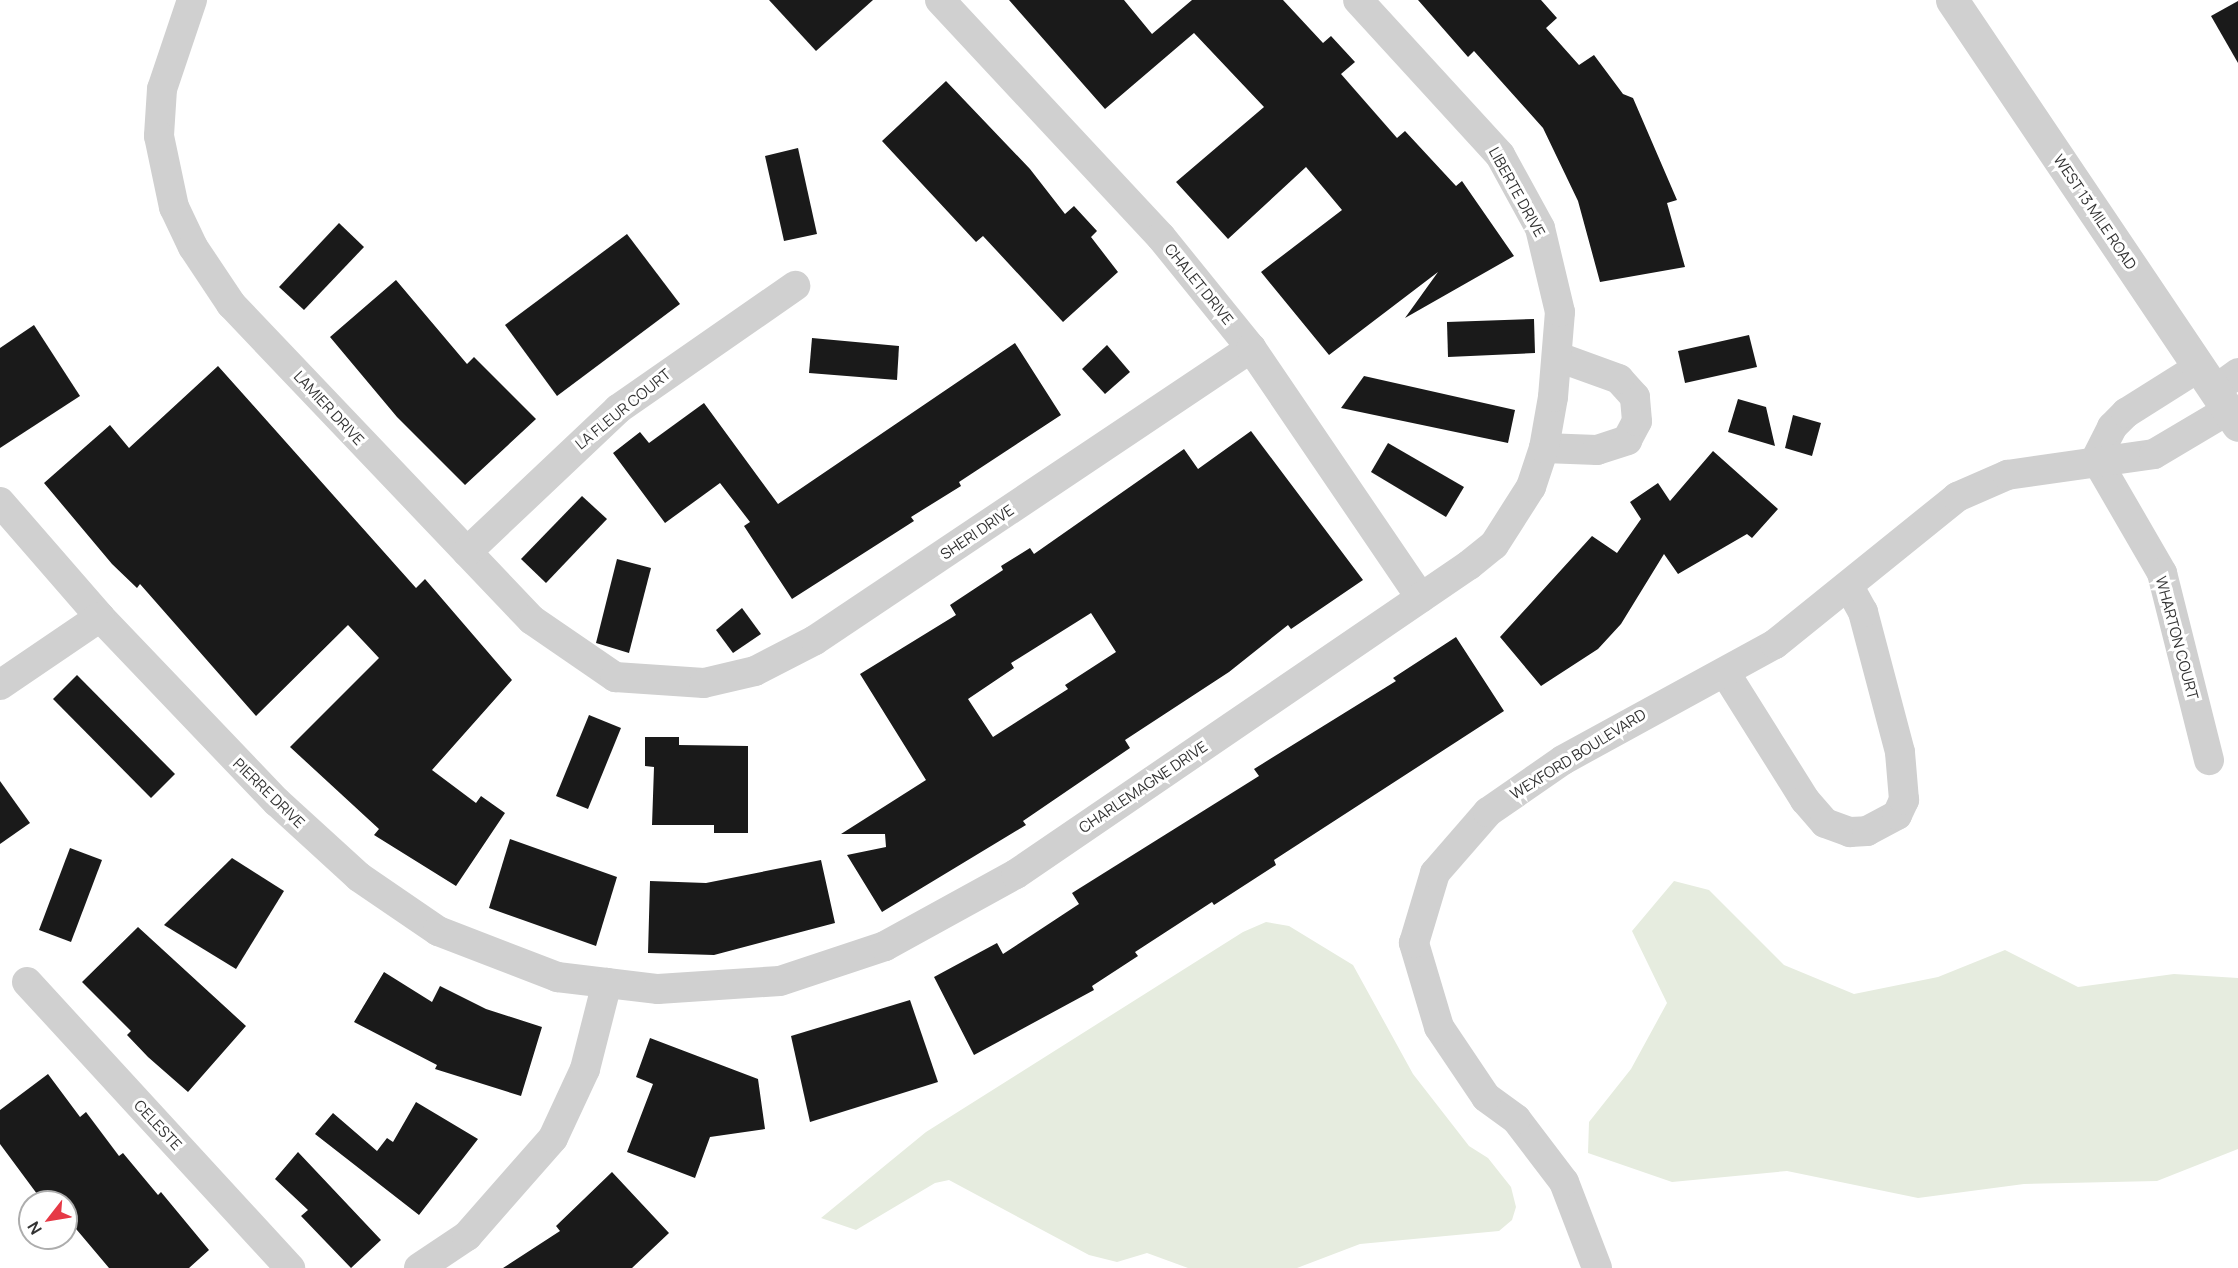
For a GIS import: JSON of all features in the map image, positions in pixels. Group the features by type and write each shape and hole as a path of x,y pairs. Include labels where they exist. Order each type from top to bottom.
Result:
{"street":[{"name":"LAMIER DRIVE","path":"192,0 162,89 159,136 171,197 193,247 231,304 532,620 615,677 689,682"},
{"name":"CHALET DRIVE","path":"940,0 1161,237 1251,348 1421,598"},
{"name":"LIBERTE DRIVE","path":"1358,0 1500,155 1540,228 1552,266 1560,312 1553,397"},
{"name":"WEST 13 MILE ROAD","path":"1952,0 2224,393"},
{"name":"LA FLEUR COURT","path":"467,552 618,409 712,339 795,286"},
{"name":"SHERI DRIVE","path":"689,682 755,672 815,640 1251,348"},
{"path":"1544,448 1598,450 1627,440 1637,421 1635,397 1619,379 1558,357"},
{"path":"2096,459 2112,427 2126,413 2224,393"},
{"name":"WEXFORD BOULEVARD","path":"1598,1268 1564,1182 1516,1119 1486,1097 1439,1027 1414,943 1435,873 1488,812 1563,760 1668,698 1726,674 1775,644 1849,587 1957,497 2007,475 2096,459 2154,454 2224,393"},
{"name":"CHARLEMAGNE DRIVE","path":"607,983 658,989 780,981 885,946 1016,874 1421,598 1494,545 1527,495 1544,448 1553,397"},
{"name":"WHARTON COURT","path":"2096,459 2162,573 2209,760"},
{"name":"PIERRE DRIVE","path":"0,502 100,617 241,766 359,877 438,931 557,977 607,983"},
{"path":"1726,674 1805,800 1825,823 1850,832 1867,831 1897,815 1904,800 1900,752 1870,633 1849,587"},
{"path":"0,684 100,617"},
{"name":"CELESTE","path":"27,982 290,1268"},
{"path":"419,1268 467,1236 553,1138 585,1069 607,983"}],"shaded area":[{"path":"1674,881 1709,890 1784,965 1854,994 1938,977 2005,950 2078,987 2174,974 2238,978 2238,1149 2157,1181 2024,1184 1918,1198 1787,1171 1672,1182 1588,1153 1589,1122 1631,1069 1667,1003 1632,931"},
{"path":"1266,922 1289,926 1353,965 1413,1074 1469,1146 1488,1158 1511,1187 1516,1207 1512,1220 1499,1231 1360,1244 1297,1268 1188,1268 1147,1253 1117,1262 1089,1255 949,1180 935,1183 856,1230 821,1218 926,1132 1243,932"}],"building":[{"path":"769,0 873,0 816,51"},
{"path":"1009,0 1124,0 1152,34 1192,0 1283,0 1323,43 1331,36 1355,62 1341,74 1397,138 1405,131 1456,186 1462,181 1514,256 1405,318 1438,272 1329,355 1261,272 1342,210 1306,167 1228,239 1176,182 1264,107 1194,33 1105,109"},
{"path":"1418,0 1541,0 1557,18 1546,28 1579,65 1594,55 1623,94 1633,98 1677,200 1667,203 1685,267 1600,282 1578,201 1543,128 1474,51 1468,57"},
{"path":"2238,1 2238,63 2211,16"},
{"path":"946,81 1030,169 1065,214 1074,206 1097,231 1091,237 1118,272 1063,322 983,236 976,242 882,141"},
{"path":"798,148 817,234 784,241 765,156"},
{"path":"339,223 364,247 304,310 279,287"},
{"path":"627,234 680,304 557,396 505,325"},
{"path":"396,280 467,364 474,357 536,419 465,485 397,417 330,337"},
{"path":"1534,319 1535,353 1448,357 1447,322"},
{"path":"34,325 80,396 0,448 0,348"},
{"path":"1749,335 1757,367 1685,383 1678,351"},
{"path":"812,338 899,346 897,380 809,373"},
{"path":"1015,343 1061,415 959,482 961,486 911,517 914,521 792,599 744,526 750,522 720,483 665,523 613,453 640,432 649,443 704,403 778,504"},
{"path":"1107,345 1130,372 1105,394 1082,369"},
{"path":"218,366 416,588 425,579 512,680 432,770 476,803 481,796 505,813 456,886 374,835 379,829 290,747 379,658 348,625 256,716 140,584 137,588 112,564 44,483 110,425 129,448"},
{"path":"1364,376 1515,410 1508,443 1341,408"},
{"path":"1738,399 1766,407 1775,446 1728,432"},
{"path":"1793,415 1821,423 1812,456 1785,448"},
{"path":"1251,431 1363,580 1291,629 1288,625 1229,672 1125,740 1130,748 1023,821 1026,825 882,912 847,855 886,847 885,834 841,834 926,780 860,674 956,615 950,605 1003,570 1001,566 1030,548 1034,554 1184,449 1198,469","holes":["1091,613 1116,652 1065,685 1068,689 993,737 968,699 1014,668 1011,663"]},
{"path":"1388,443 1464,487 1446,517 1371,472"},
{"path":"1713,451 1778,509 1752,538 1747,534 1678,574 1664,554 1621,624 1598,649 1541,686 1500,637 1592,536 1617,553 1641,519 1630,502 1658,483 1670,501"},
{"path":"582,496 607,519 546,583 521,559"},
{"path":"617,559 651,568 629,653 596,643"},
{"path":"742,608 761,634 733,653 716,630"},
{"path":"1456,637 1504,711 1274,860 1276,865 1214,905 1212,902 1135,952 1138,956 1092,986 1094,990 974,1055 934,977 997,943 1003,954 1079,904 1072,893 1259,776 1254,769 1396,681 1393,678"},
{"path":"77,675 175,774 151,798 53,699"},
{"path":"589,715 621,728 588,809 556,796"},
{"path":"645,737 679,737 679,745 748,746 748,833 714,833 714,825 652,825 654,767 645,766"},
{"path":"0,781 30,823 0,844"},
{"path":"510,839 617,877 596,946 489,908"},
{"path":"70,848 102,860 71,942 39,930"},
{"path":"232,858 284,891 236,969 164,925"},
{"path":"821,860 835,923 714,955 648,953 650,881 706,883"},
{"path":"138,927 246,1026 188,1092 148,1057 127,1035 131,1031 82,982"},
{"path":"384,972 432,1002 440,986 486,1009 542,1027 521,1096 435,1069 437,1065 354,1022"},
{"path":"910,1000 938,1082 810,1122 791,1036"},
{"path":"650,1038 758,1079 765,1129 710,1137 695,1178 627,1152 653,1084 636,1077"},
{"path":"48,1074 80,1117 86,1112 119,1156 123,1153 158,1195 161,1192 209,1250 189,1268 109,1268 78,1231 78,1190 34,1190 0,1144 0,1110"},
{"path":"416,1102 478,1139 419,1215 315,1134 333,1113 377,1151 387,1138 393,1142"},
{"path":"298,1152 381,1240 351,1268 301,1216 308,1210 275,1179"},
{"path":"612,1172 669,1233 632,1268 503,1268 560,1231 556,1226"}]}
